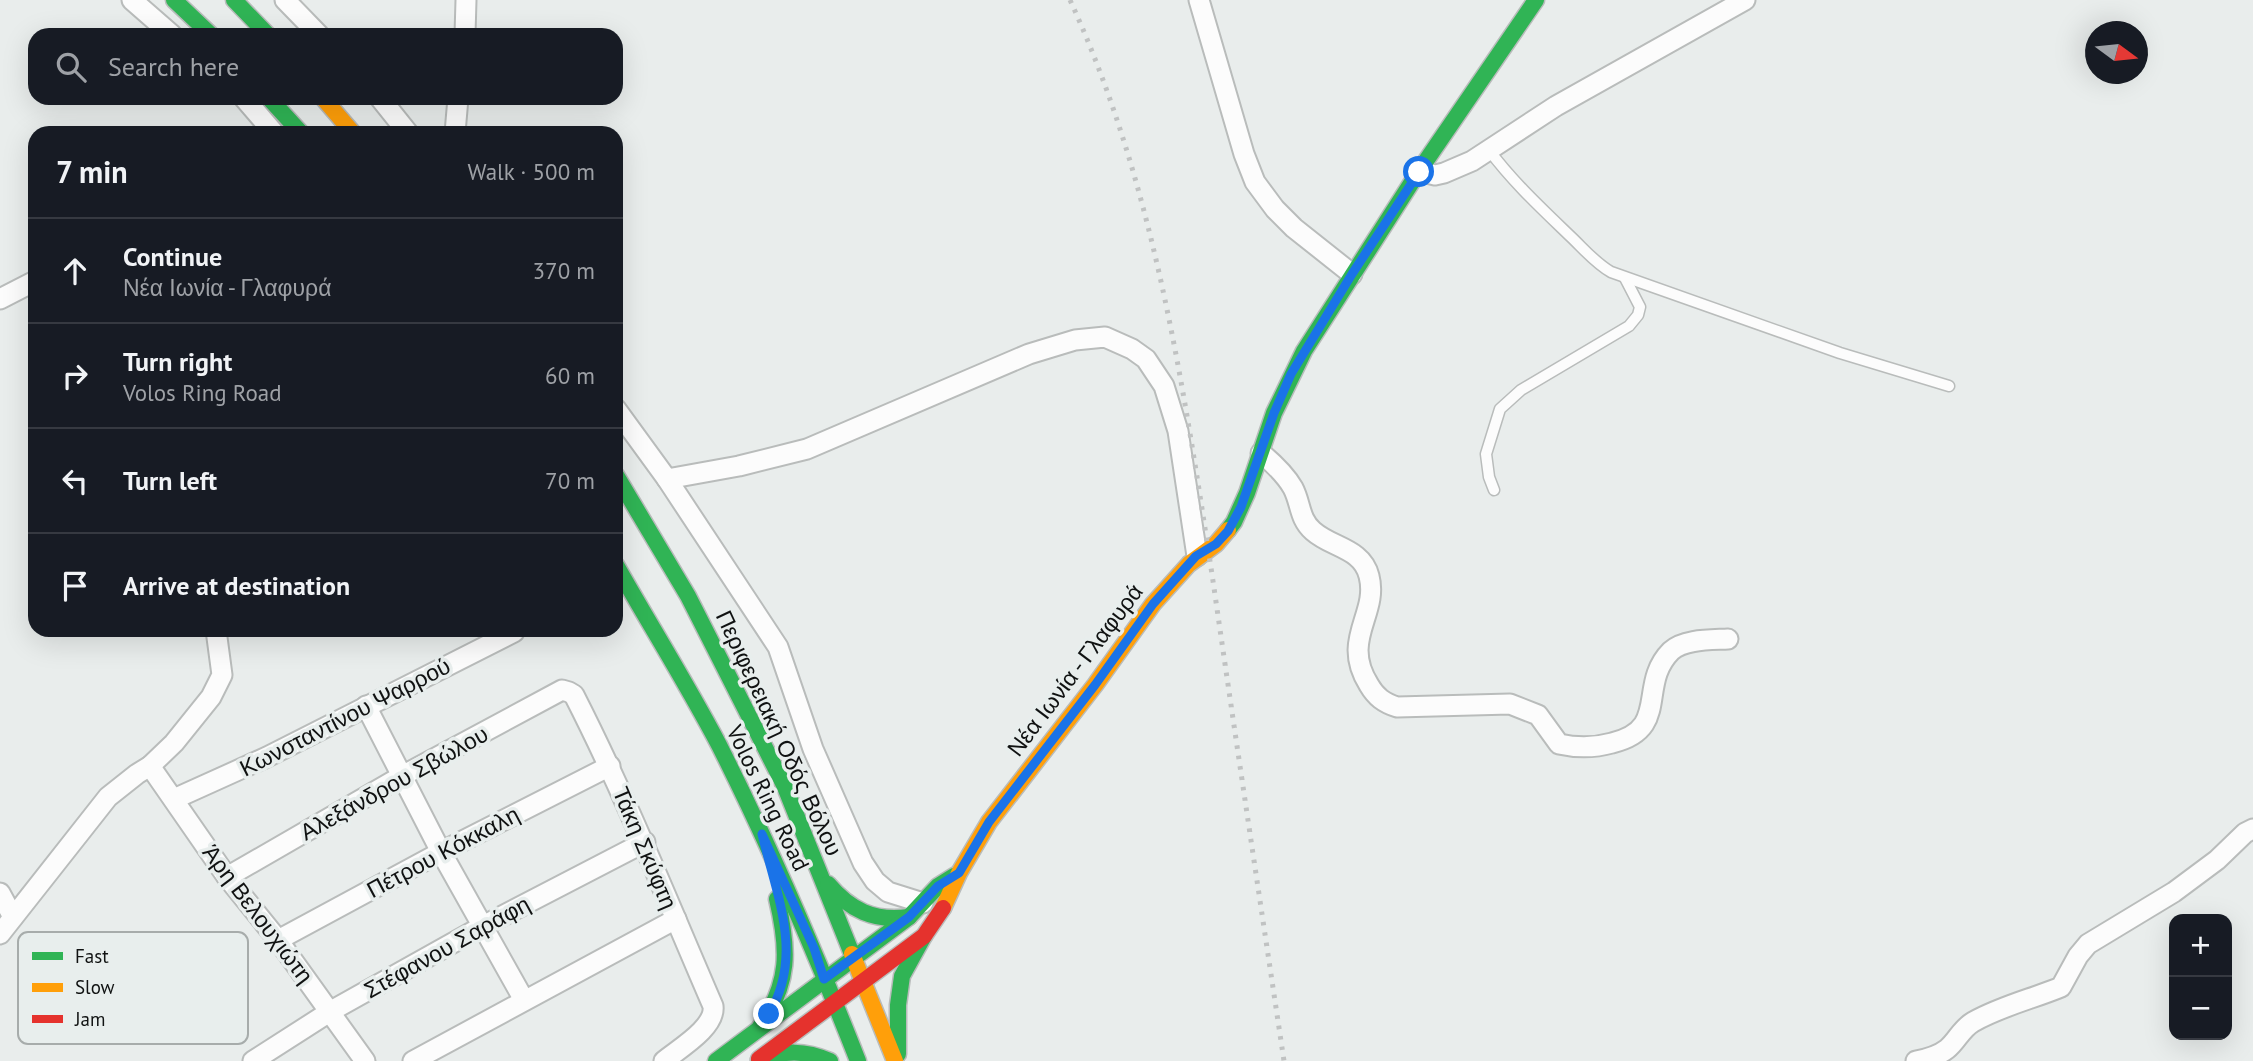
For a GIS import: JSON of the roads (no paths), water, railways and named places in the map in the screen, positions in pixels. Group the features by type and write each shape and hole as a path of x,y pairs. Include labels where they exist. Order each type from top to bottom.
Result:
{"main road":[{"path":"174,0 204,28"},
{"path":"234,0 261,28"},
{"name":"Νέα Ιωνία - Γλαφυρά","path":"758,1060 924,936 942,910 959,873 989,822 1095,685 1153,604 1196,556 1221,539 1234,522 1291,374 1352,274 1536,0"},
{"path":"275,105 294,126"},
{"path":"329,105 347,126"},
{"name":"Περιφερειακή Οδός Βόλου","path":"623,487 688,596 785,787 896,1061"},
{"name":"Volos Ring Road","path":"623,577 717,742 762,834 814,948 858,1061"},
{"path":"760,1027 780,994 787,964 783,921 762,834"},
{"name":"Νέα Ιωνία - Γλαφυρά","path":"716,1061 909,917 938,886 959,873"},
{"path":"822,877 843,901 863,914 886,920 909,917"},
{"path":"896,1061 899,989 907,964 924,936"},
{"path":"758,1060 779,1052 795,1050 830,1061"}],"street":[{"path":"132,0 164,28"},
{"path":"285,0 312,28"},
{"path":"465,28 466,0"},
{"path":"1199,0 1244,154 1255,182 1294,228 1352,274"},
{"path":"1419,172 1444,173 1472,161 1556,106 1745,0"},
{"path":"250,105 268,126"},
{"path":"386,105 402,126"},
{"path":"456,126 457,105"},
{"path":"0,299 28,285"},
{"path":"667,479 739,466 807,449 1020,358 1075,340 1105,337 1132,349 1146,359 1164,386 1178,431 1196,556"},
{"path":"623,419 667,479 778,648 813,749 863,863 875,881 888,892 923,902"},
{"path":"1261,453 1286,477 1297,497 1302,517 1310,529 1363,561 1371,591 1357,648 1358,661 1371,689 1384,703 1397,707 1510,704 1538,715 1559,744 1595,747 1628,740 1643,728 1658,669 1671,652 1692,642 1728,639"},
{"path":"0,934 108,797 150,766 174,743 217,688 223,666 217,637"},
{"name":"Κωνσταντίνου Ψαρρού","path":"174,799 267,757 504,637"},
{"name":"Τάκη Σκύφτη","path":"562,691 574,695 610,766 645,842 713,1006 714,1016 708,1025 664,1061"},
{"name":"Αλεξάνδρου Σβώλου","path":"227,877 402,776 562,691"},
{"path":"366,706 441,852 524,1000"},
{"name":"Άρη Βελουχιώτη","path":"150,766 227,877 278,940 365,1061"},
{"name":"Πέτρου Κόκκαλη","path":"278,940 441,852 610,766"},
{"path":"1916,1061 1947,1049 1965,1027 1973,1022 2061,987 2088,944 2174,892 2217,860 2245,833 2253,830"},
{"name":"Στέφανου Σαράφη","path":"253,1061 331,1011 483,926 645,842"},
{"path":"0,892 13,917"},
{"path":"413,1061 676,919"}],"lane":[{"path":"1489,150 1501,167 1602,267 1625,278 1840,353 1948,386"},
{"path":"1494,490 1486,454 1500,409 1521,390 1629,326 1638,315 1640,307 1625,278"}],"railway":[{"path":"1070,0 1099,69 1124,140 1162,285 1177,358 1202,507 1284,1061"}]}
